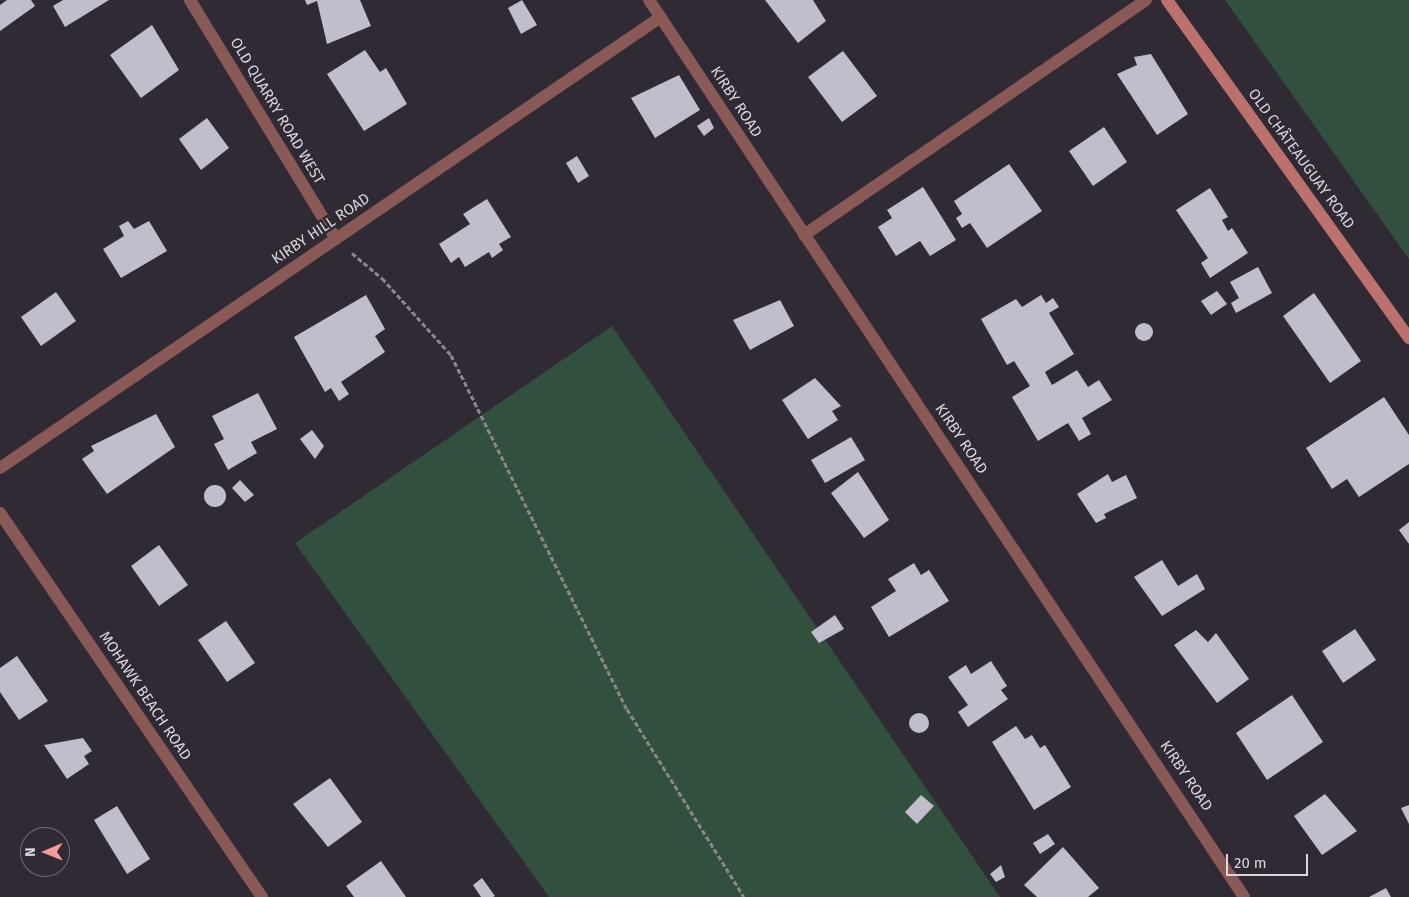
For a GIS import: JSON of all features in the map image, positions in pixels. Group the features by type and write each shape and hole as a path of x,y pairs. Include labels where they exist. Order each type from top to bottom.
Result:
{"street":[{"name":"OLD QUARRY ROAD WEST","path":"190,0 336,239"},
{"name":"KIRBY ROAD","path":"649,0 1244,897"},
{"path":"804,235 1146,0"},
{"name":"OLD CHÂTEAUGUAY ROAD","path":"1167,0 1409,338"},
{"name":"KIRBY HILL ROAD","path":"0,468 661,17"},
{"name":"MOHAWK BEACH ROAD","path":"0,513 262,897"}],"path":[{"path":"336,239 382,278 451,354 627,709 744,897"}],"green space":[{"path":"1225,0 1409,0 1409,259"},
{"path":"612,326 1000,897 549,897 295,543"}],"building":[{"path":"7,0 31,0 35,6 0,31 0,5"},
{"path":"63,0 109,0 65,27 53,6"},
{"path":"305,0 360,0 371,26 327,44 317,1 307,5"},
{"path":"522,0 537,25 521,34 508,8"},
{"path":"765,0 813,0 826,21 798,43"},
{"path":"152,25 179,70 141,98 110,55"},
{"path":"365,50 380,72 386,68 407,104 364,131 327,74"},
{"path":"843,51 877,96 842,122 808,77"},
{"path":"1151,54 1188,114 1157,135 1117,74 1137,65 1134,57"},
{"path":"679,75 700,110 655,138 631,98"},
{"path":"207,118 229,148 201,170 179,139"},
{"path":"709,118 714,128 704,136 697,126"},
{"path":"1104,127 1127,162 1093,186 1069,151"},
{"path":"577,156 589,176 578,183 566,163"},
{"path":"1009,164 1042,211 987,248 970,223 962,228 956,218 962,214 954,201"},
{"path":"923,187 956,240 930,256 920,241 896,256 878,227 892,218 887,210"},
{"path":"1210,188 1228,217 1222,220 1228,231 1232,228 1248,253 1210,278 1201,263 1208,258 1176,210"},
{"path":"487,199 511,237 499,244 503,250 492,258 489,252 465,267 459,257 451,263 439,244 470,224 463,214"},
{"path":"128,221 134,229 149,221 167,251 121,278 103,249 124,236 119,226"},
{"path":"1258,267 1272,293 1236,313 1231,303 1239,298 1230,282"},
{"path":"1217,291 1227,304 1211,315 1201,301"},
{"path":"56,292 76,321 41,346 21,317"},
{"path":"1314,293 1361,361 1330,383 1283,316"},
{"path":"366,295 385,329 375,336 385,352 341,382 349,394 339,401 331,388 325,392 294,337"},
{"path":"1041,295 1046,303 1053,298 1059,307 1049,313 1074,354 1045,372 1052,385 1077,370 1088,387 1099,380 1112,400 1082,418 1091,434 1079,441 1068,423 1038,441 1012,397 1030,386 1014,361 1007,365 981,319 1016,299 1022,307"},
{"path":"780,300 794,326 750,350 733,320"},
{"path":"1144,323 1150,326 1153,332 1150,338 1144,341 1138,338 1135,332 1138,326"},
{"path":"815,378 841,406 832,411 838,420 808,439 782,400"},
{"path":"258,393 277,429 251,442 257,453 228,470 214,444 224,439 212,416"},
{"path":"1384,397 1409,435 1409,464 1359,497 1347,479 1332,489 1306,448"},
{"path":"156,414 175,447 107,494 82,459 94,451 91,446"},
{"path":"312,430 324,446 315,459 300,439"},
{"path":"851,437 865,460 825,483 811,460"},
{"path":"858,472 889,520 864,538 831,493"},
{"path":"1108,474 1112,482 1126,475 1137,498 1104,514 1106,518 1096,523 1077,494"},
{"path":"240,480 254,495 245,502 232,488"},
{"path":"215,485 223,488 226,496 223,504 215,507 207,504 204,496 207,488"},
{"path":"1409,522 1409,544 1399,530"},
{"path":"159,545 188,585 159,606 131,566"},
{"path":"1162,560 1178,586 1197,574 1205,589 1162,616 1134,577"},
{"path":"914,563 921,575 929,570 949,601 889,637 871,607 896,591 888,579"},
{"path":"835,615 844,629 819,643 811,632"},
{"path":"226,621 255,663 227,682 198,640"},
{"path":"1355,629 1376,660 1343,683 1322,651"},
{"path":"1196,630 1208,642 1216,633 1249,679 1217,703 1174,645"},
{"path":"17,656 48,701 19,720 0,692 0,668"},
{"path":"991,661 1007,686 1001,690 1008,699 968,727 958,712 968,705 948,677 966,665 971,674"},
{"path":"1292,695 1323,742 1267,780 1236,733"},
{"path":"919,713 926,716 929,723 926,730 919,733 912,730 909,723 912,716"},
{"path":"1016,726 1025,739 1032,735 1040,748 1045,745 1071,787 1034,810 992,742"},
{"path":"83,738 92,751 84,756 89,764 67,779 44,745"},
{"path":"330,778 362,822 328,847 293,804"},
{"path":"1325,794 1357,831 1322,855 1294,816"},
{"path":"921,795 934,806 917,824 905,812"},
{"path":"1409,805 1409,824 1401,808"},
{"path":"117,806 150,859 127,874 94,820"},
{"path":"1048,834 1055,844 1040,854 1033,843"},
{"path":"1063,847 1099,888 1088,897 1037,897 1024,885"},
{"path":"381,861 406,897 354,897 346,886"},
{"path":"1001,865 1005,877 996,882 990,874"},
{"path":"482,878 495,896 481,897 473,885"},
{"path":"1386,888 1391,897 1369,897"}]}
